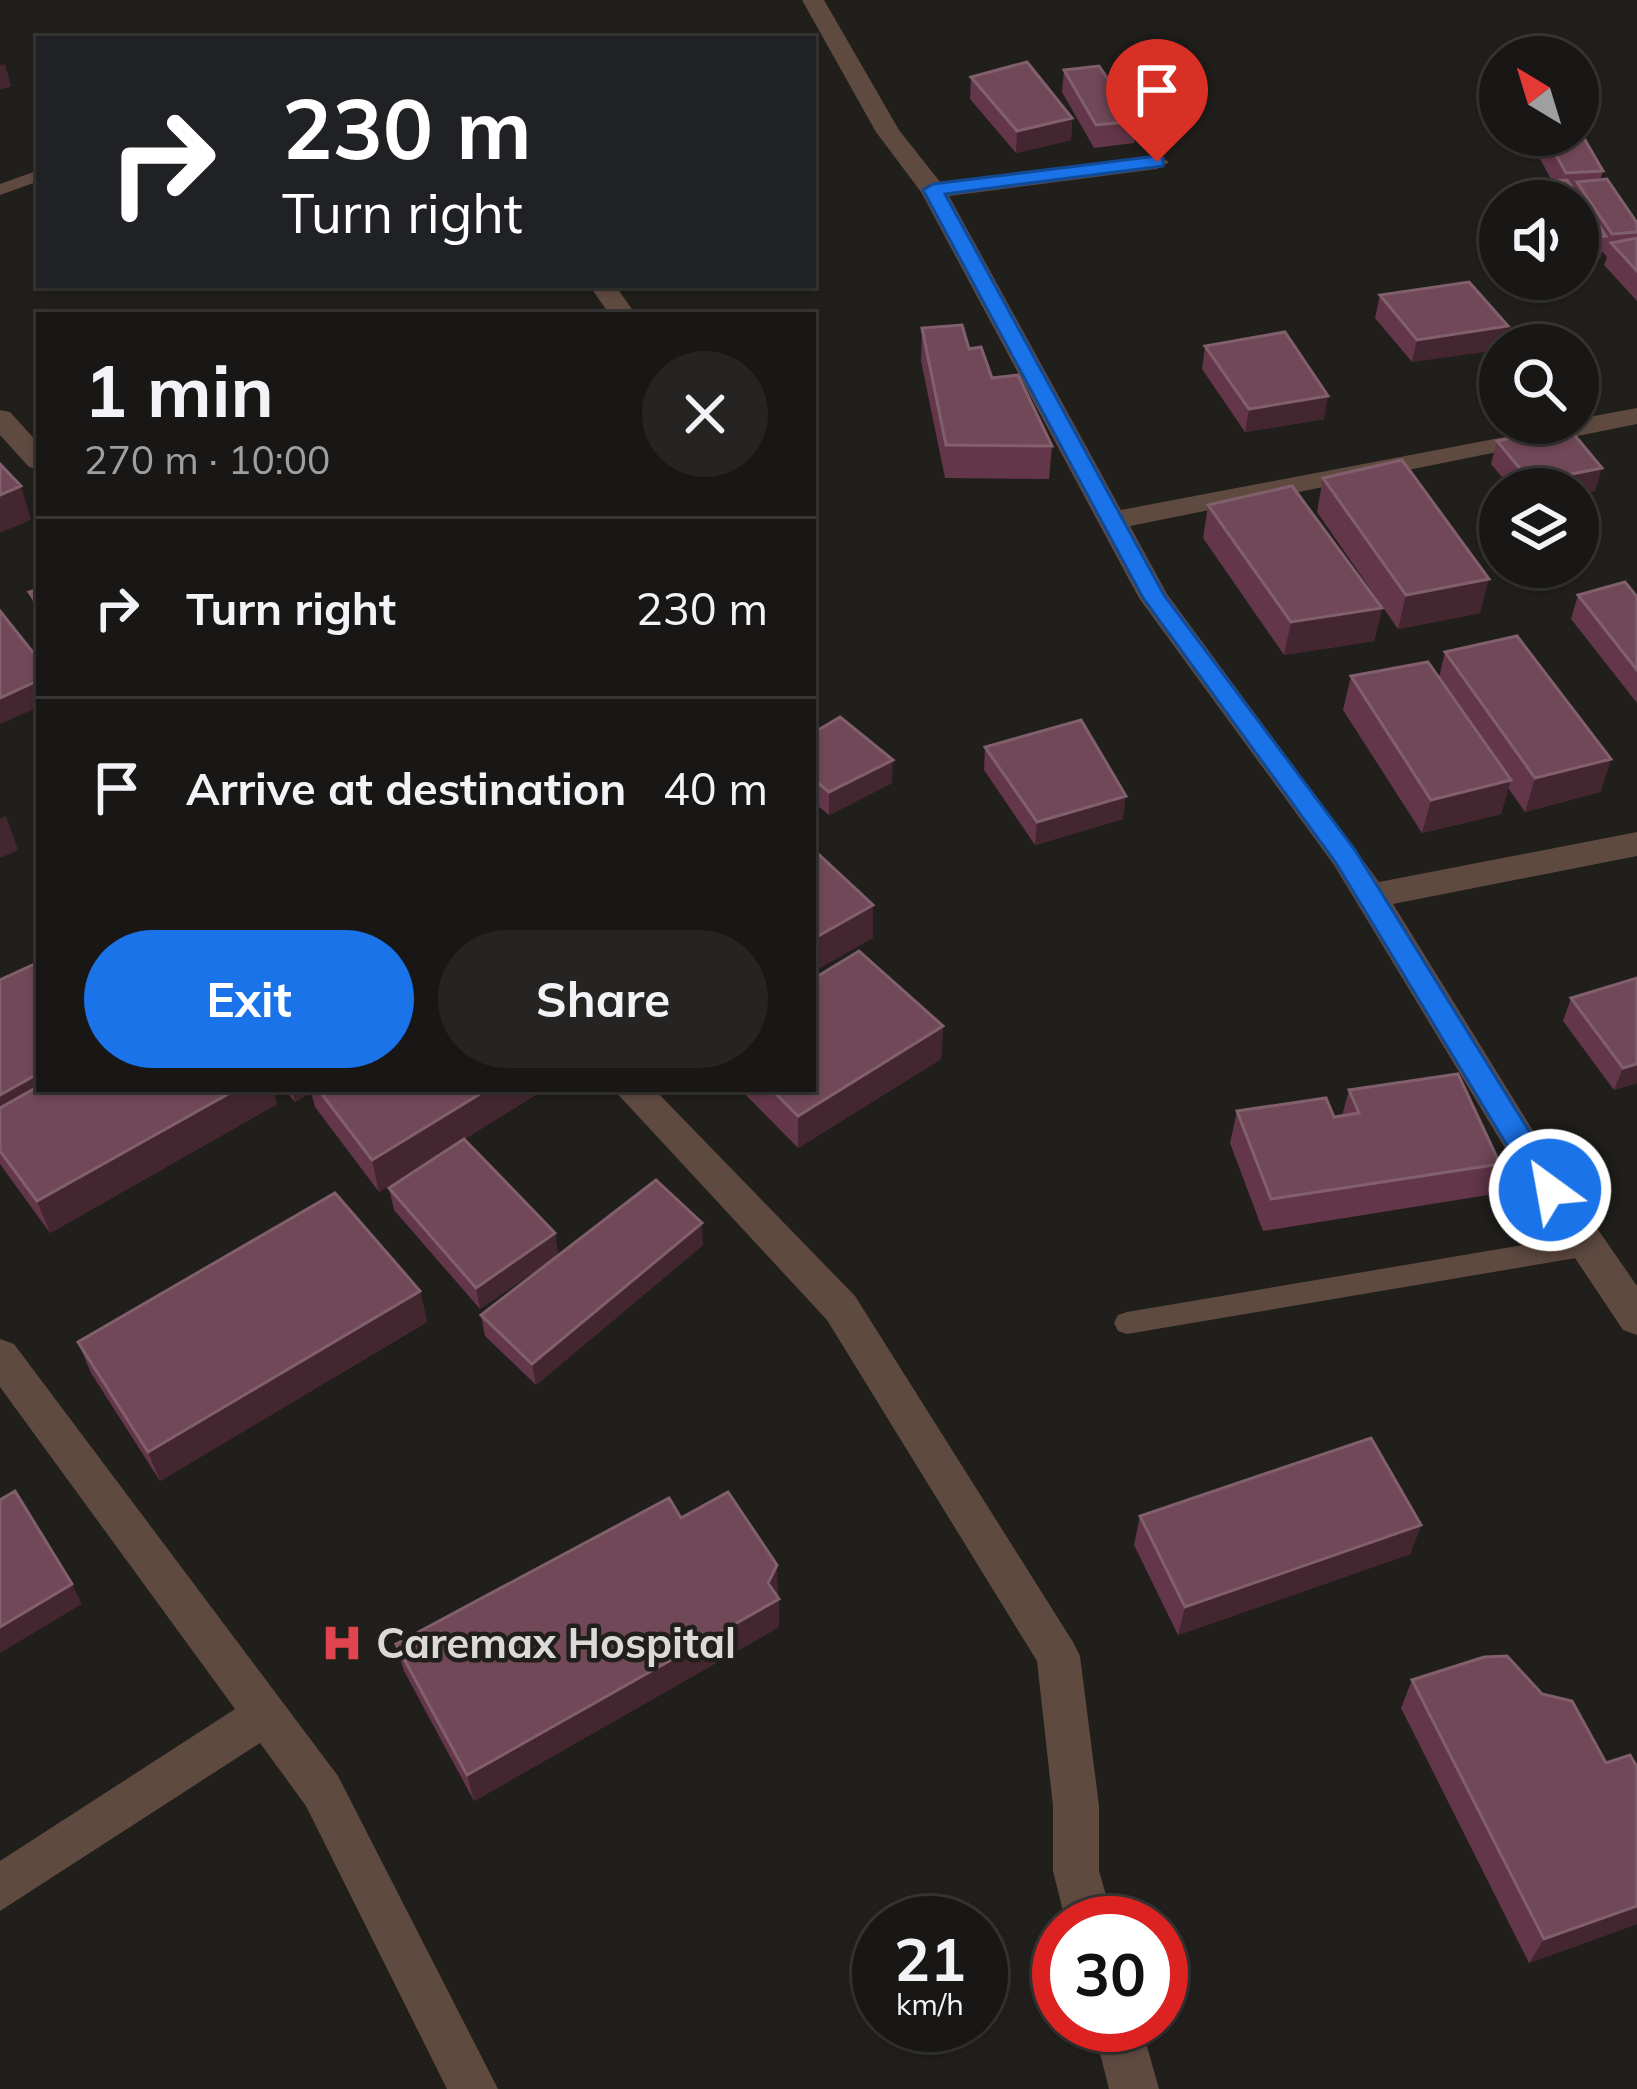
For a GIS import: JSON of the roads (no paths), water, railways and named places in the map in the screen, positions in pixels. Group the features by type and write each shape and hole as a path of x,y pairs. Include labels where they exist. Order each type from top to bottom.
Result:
{"street":[{"path":"813,0 888,132 933,190 1154,598 1346,856 1637,1318"},
{"path":"933,190 1157,162"},
{"path":"1111,521 1637,416"},
{"path":"4,428 36,458"},
{"path":"1370,896 1637,844"},
{"path":"634,1092 841,1308 1058,1656 1076,1806 1076,1871 1083,1896"},
{"path":"0,1356 322,1791 473,2089"},
{"path":"0,1888 265,1714"},
{"path":"1124,2052 1134,2089"}],"lane":[{"path":"0,190 36,176"},
{"path":"1126,1323 1588,1245"}],"place":[{"name":"Caremax Hospital","path":"342,1643"}]}
